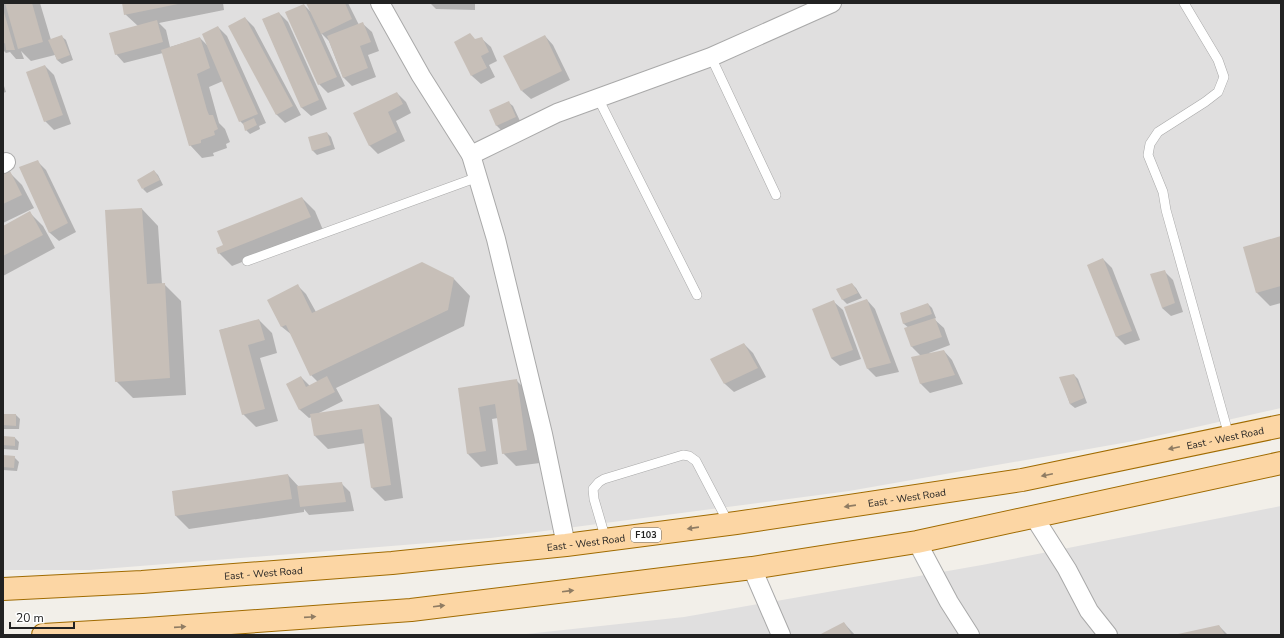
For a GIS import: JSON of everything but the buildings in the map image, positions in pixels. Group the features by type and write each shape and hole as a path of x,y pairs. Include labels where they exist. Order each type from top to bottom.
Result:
{"main road":[{"name":"East - West Road","path":"3,589 142,582 392,563 566,546 729,524 1022,480 1281,426"},
{"path":"43,635 147,632 411,610 752,568 917,542 1281,463"}],"street":[{"path":"380,3 421,76 471,155 496,239 543,434 566,546"},
{"path":"471,155 557,113 711,57 832,3"},
{"path":"1034,517 1067,569 1089,611 1108,635"},
{"path":"917,542 948,602 970,635"},
{"path":"752,568 781,635"}],"lane":[{"path":"1184,3 1218,60 1224,77 1218,92 1158,132 1150,144 1148,155 1163,192 1229,436"},
{"path":"711,57 776,195"},
{"path":"598,98 698,295"},
{"path":"247,261 478,177"},
{"path":"606,540 594,499 593,489 598,482 683,455 689,456 696,461 729,524"}],"shaded area":[{"path":"3,3 1281,3 1281,408 1134,441 849,491 491,538 90,570 3,570"},
{"path":"1281,506 1281,635 517,635 684,617 982,565"}]}
